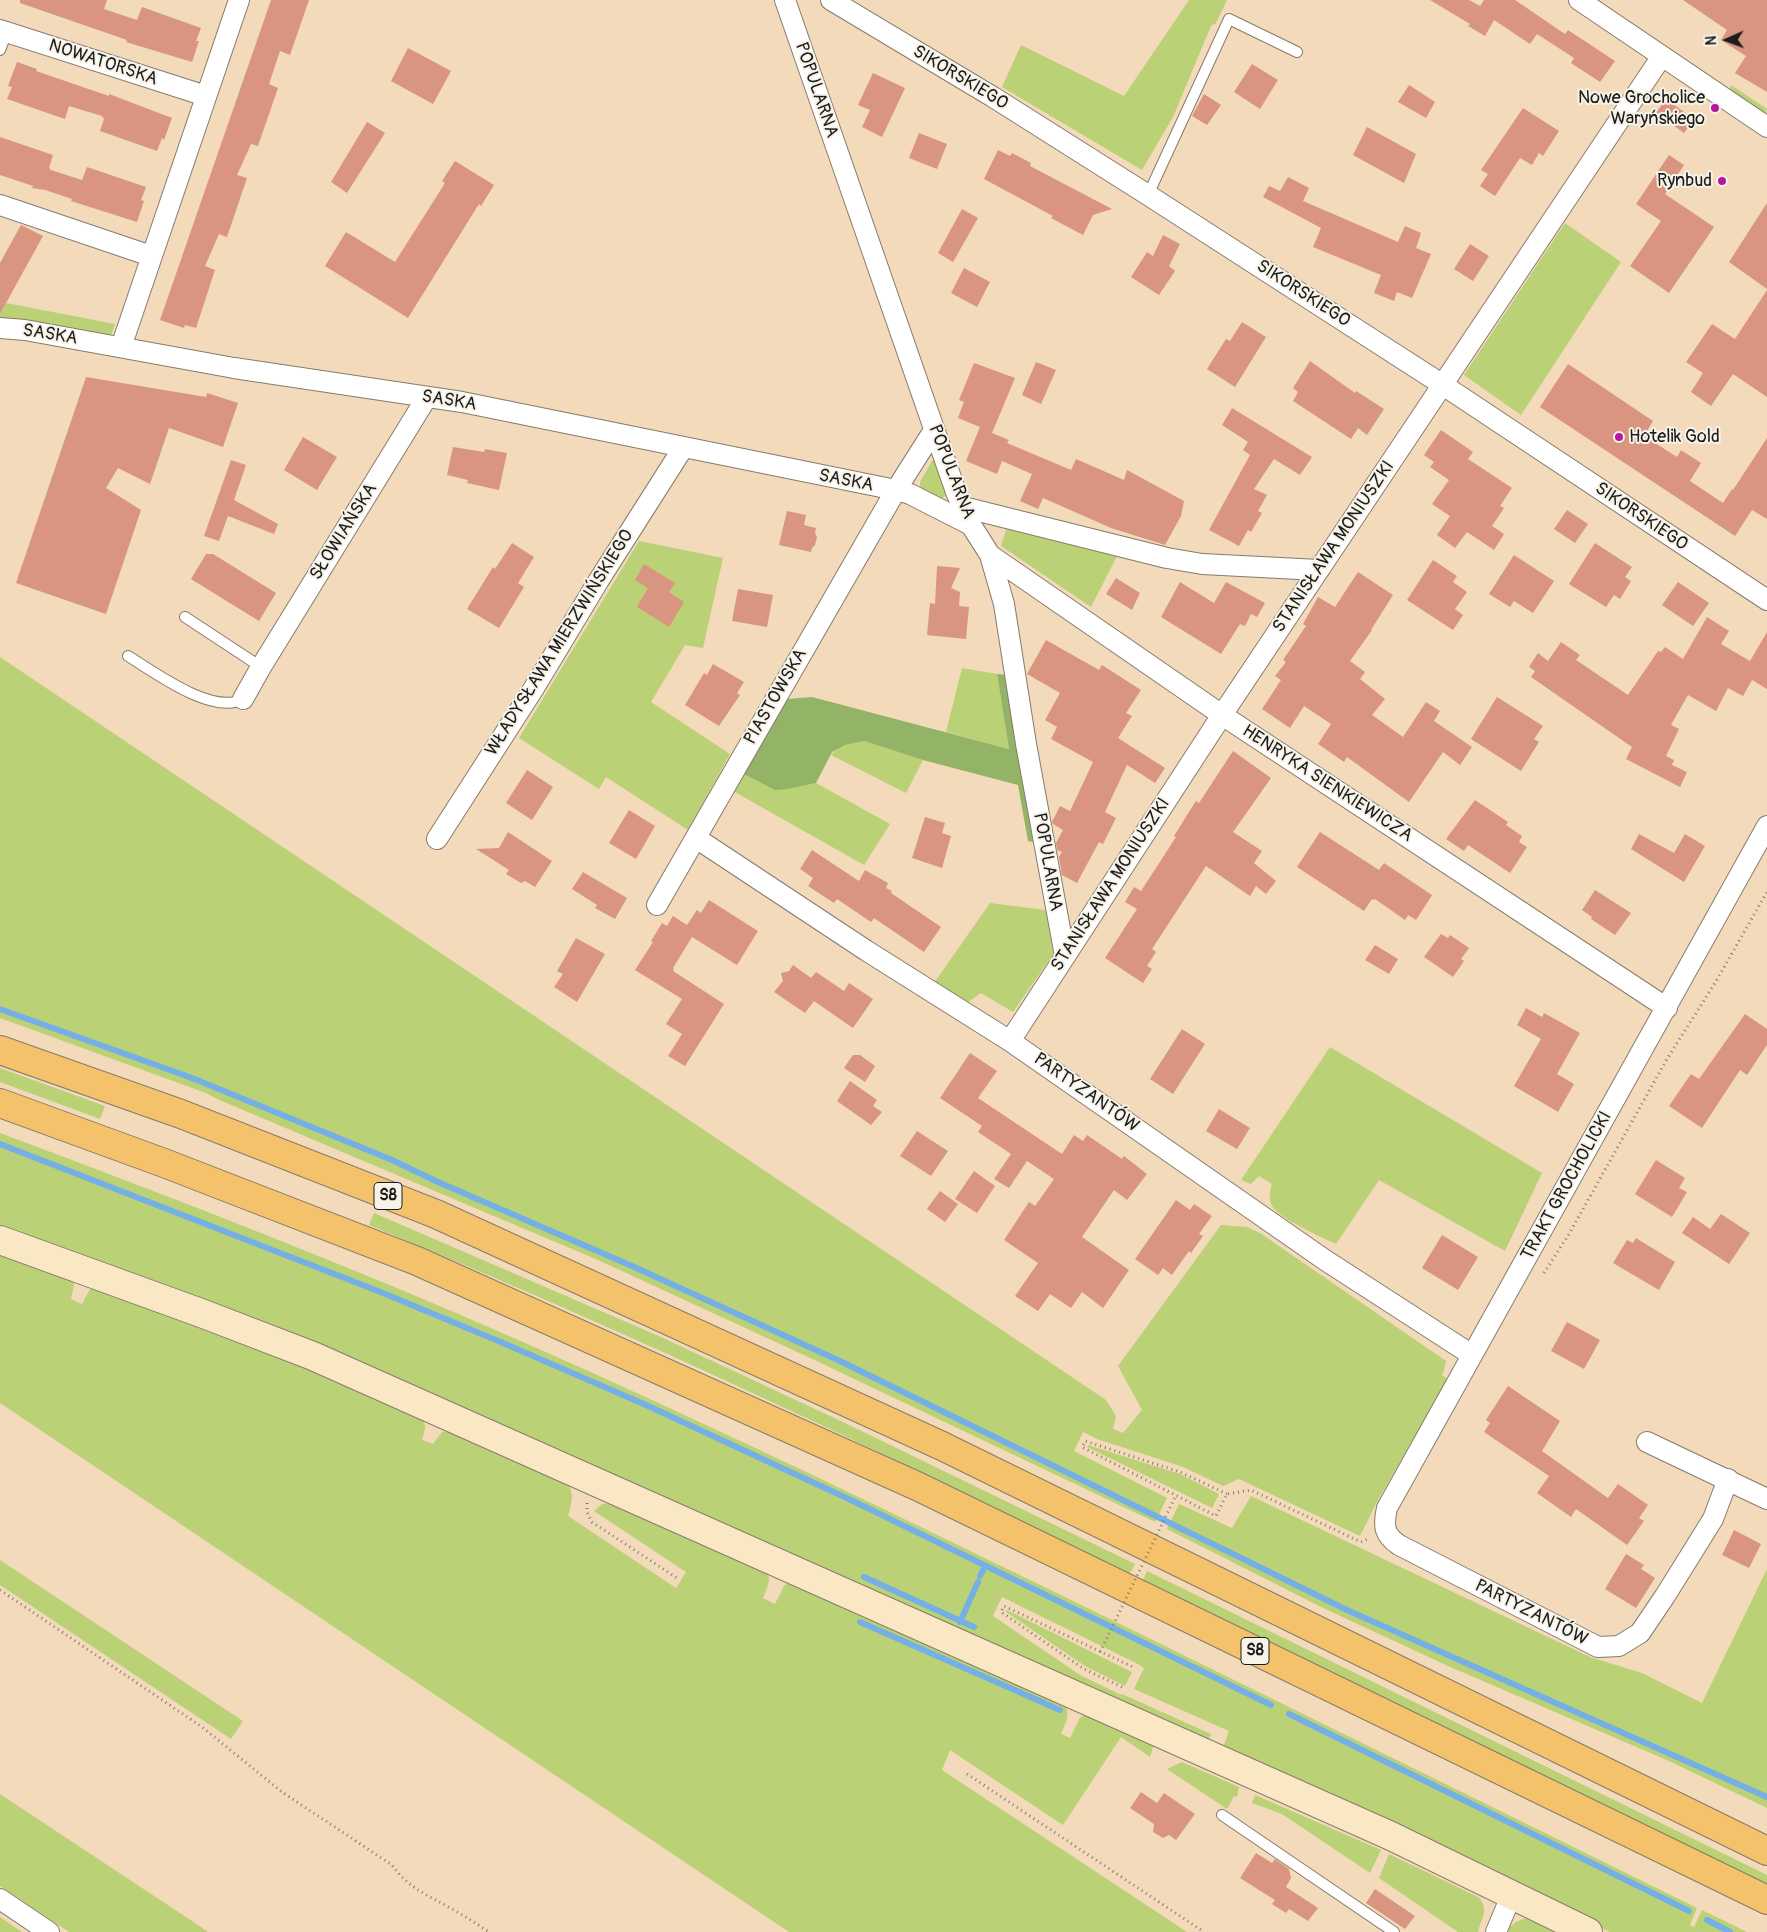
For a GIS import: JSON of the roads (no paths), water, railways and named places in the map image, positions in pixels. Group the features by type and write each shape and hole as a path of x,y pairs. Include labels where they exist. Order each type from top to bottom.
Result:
{"highway":[{"name":"S8","path":"0,1050 181,1114 445,1218 942,1446 1767,1852"},
{"name":"S8","path":"0,1103 164,1163 417,1262 919,1487 1767,1900"}],"street":[{"path":"120,347 239,0"},
{"name":"POPULARNA","path":"785,0 934,430 971,526 990,555 1004,604 1028,754 1065,956"},
{"name":"SIKORSKIEGO","path":"831,0 994,97 1148,195 1444,385 1767,600"},
{"path":"1579,0 1767,127"},
{"name":"NOWATORSKA","path":"2,37 206,96"},
{"name":"STANISŁAWA MONIUSZKI","path":"1010,1041 1222,715 1662,56"},
{"path":"0,205 151,256"},
{"name":"SASKA","path":"0,328 234,368 462,402 896,490 910,494 971,526"},
{"name":"SŁOWIAŃSKA","path":"243,699 427,398"},
{"name":"PIASTOWSKA","path":"657,905 896,490 934,430"},
{"name":"WŁADYSŁAWA MIERZWIŃSKIEGO","path":"437,839 534,688 683,448"},
{"path":"963,507 1167,558 1210,565 1319,570"},
{"name":"HENRYKA SIENKIEWICZA","path":"990,555 1222,715 1667,1008"},
{"name":"TRAKT GROCHOLICKI","path":"1392,1538 1384,1519 1387,1508 1767,826"},
{"name":"PARTYZANTÓW","path":"696,838 867,951 1010,1041 1325,1260 1472,1355"},
{"path":"0,1240 313,1356 1391,1836 1588,1932"},
{"path":"1646,1442 1767,1499"},
{"name":"PARTYZANTÓW","path":"1392,1538 1598,1647 1619,1646 1640,1633 1665,1596 1713,1519 1728,1480"},
{"path":"1496,1932 1512,1894"},
{"path":"0,1899 49,1932"}],"lane":[{"path":"1148,195 1229,18 1296,52"},
{"path":"185,617 261,667"},
{"path":"128,656 193,695 226,702 237,702 243,699"},
{"path":"1222,1815 1293,1861 1394,1932"}],"waterway":[{"path":"0,1009 192,1078 392,1160 438,1182 632,1266 840,1361 1347,1610 1767,1797"},
{"path":"0,1144 378,1291 646,1405 853,1501 1271,1705"},
{"path":"980,1576 985,1566"},
{"path":"864,1577 974,1627"},
{"path":"960,1622 978,1582"},
{"path":"860,1622 1060,1710"},
{"path":"1289,1714 1689,1911"},
{"path":"1707,1920 1730,1932"}],"place":[{"name":"Nowe Grocholice Waryńskiego","path":"1715,108"},
{"name":"Rynbud","path":"1722,181"},
{"name":"Hotelik Gold","path":"1619,437"}]}
